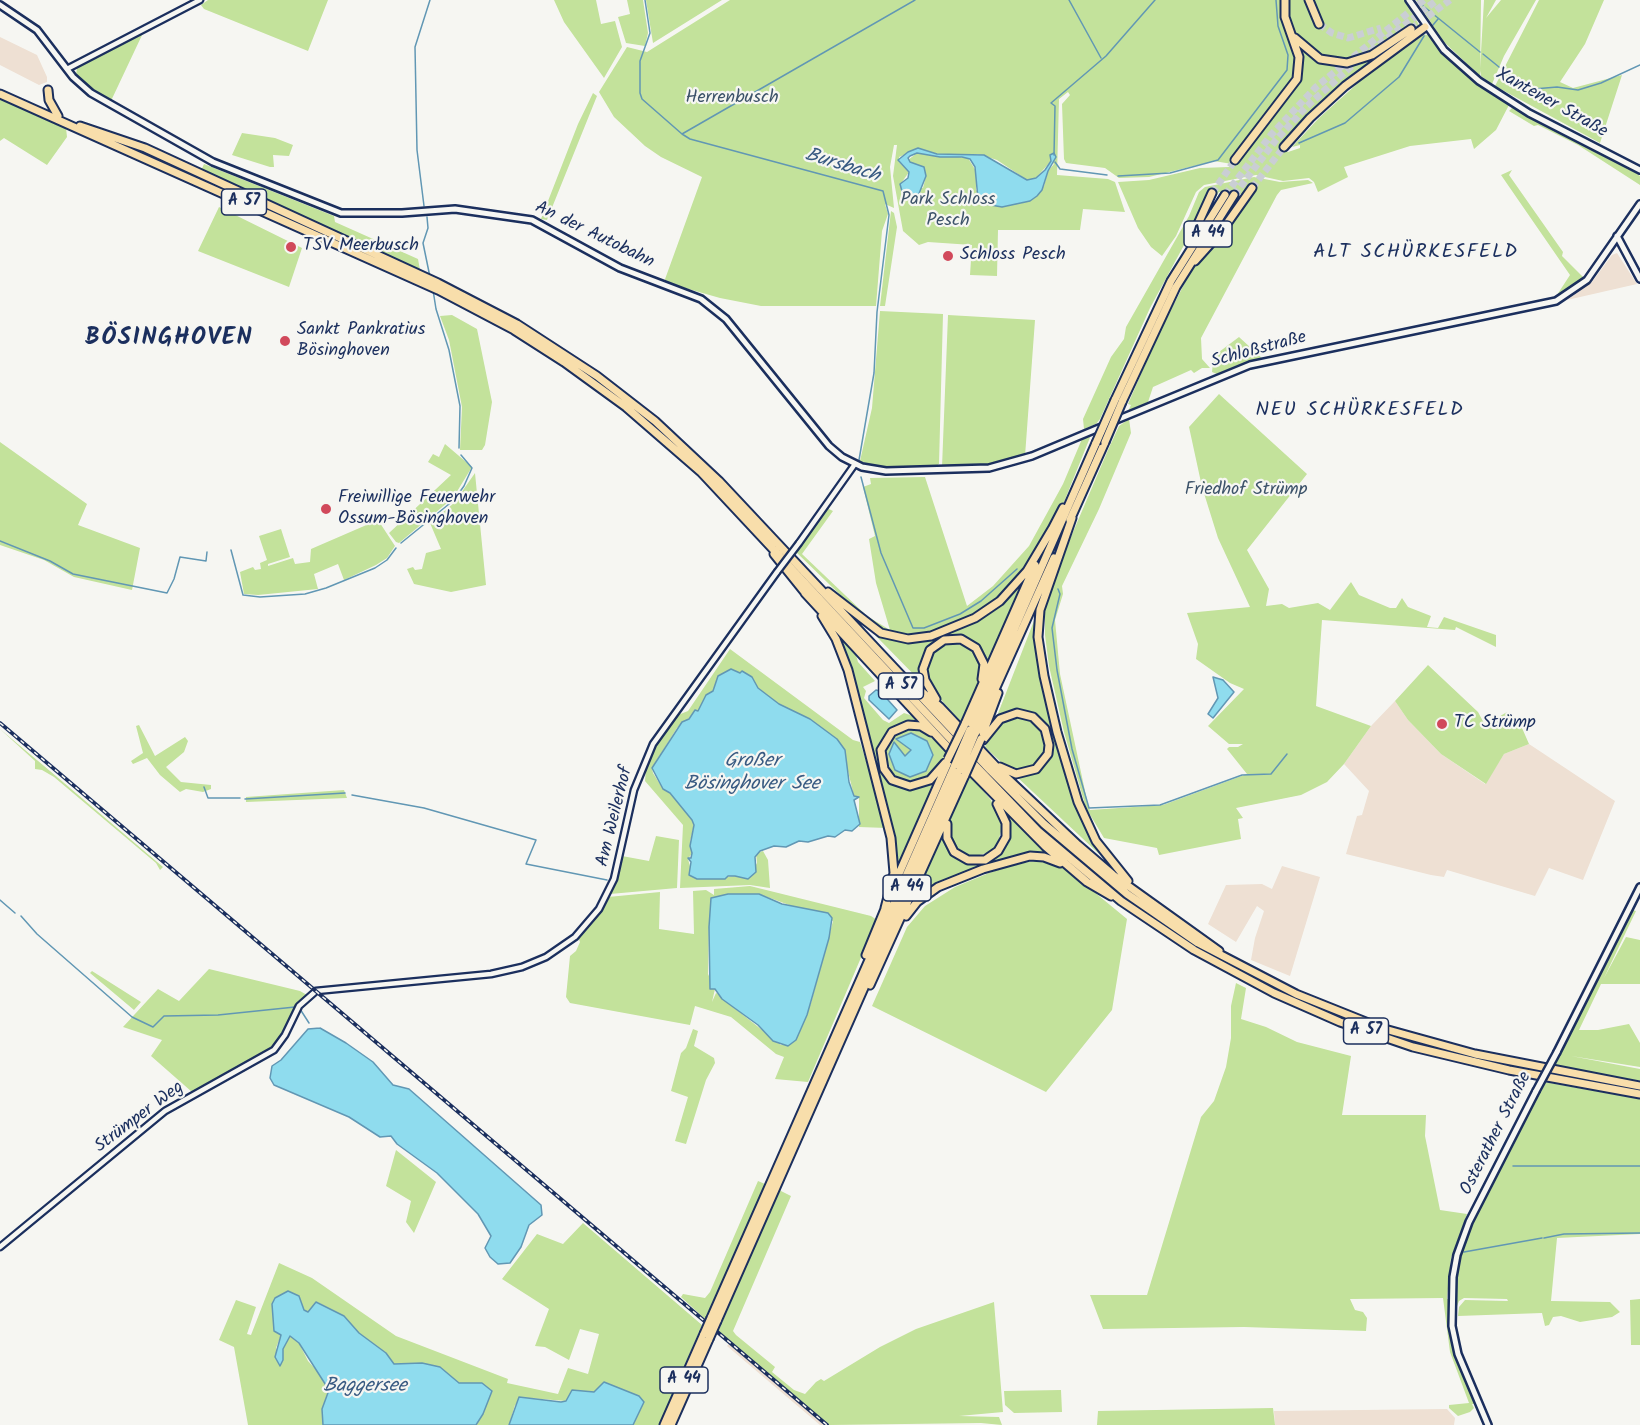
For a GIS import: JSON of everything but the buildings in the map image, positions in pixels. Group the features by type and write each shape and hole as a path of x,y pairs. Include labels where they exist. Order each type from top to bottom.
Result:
{"highway":[{"path":"1234,160 1297,78 1299,57 1286,17 1285,0"},
{"path":"1309,0 1319,24"},
{"path":"1284,147 1310,118 1345,86 1425,27"},
{"path":"1292,34 1315,56 1334,63 1347,63 1372,55 1411,29"},
{"path":"48,90 49,100 58,116"},
{"name":"A 57","path":"0,92 146,148 418,273 514,330 609,394 672,445 743,515 1028,820 1121,901 1177,939 1231,971 1292,1002 1340,1022 1413,1047 1640,1094"},
{"name":"A 57","path":"0,92 420,282 438,286 548,343 630,401 705,467 1007,789 1056,835 1141,904 1235,964 1310,1000 1416,1038 1529,1065 1640,1086"},
{"path":"1183,275 1221,232 1252,189"},
{"path":"1185,256 1212,193"},
{"name":"A 44","path":"714,1319 852,997 955,766 975,733 1072,518 1105,442 1118,401 1152,317 1185,256 1225,195"},
{"name":"A 44","path":"975,733 1096,443 1183,275 1234,195"},
{"path":"815,583 881,633 908,639 931,636 975,618 1000,601 1027,571 1081,478"},
{"path":"743,515 747,526 805,592 985,787 1068,866 1101,892 1121,901"},
{"path":"1072,518 1040,610 1038,637 1044,676 1057,732 1078,802 1096,841 1113,865 1145,898"},
{"path":"979,692 1052,529"},
{"path":"805,592 836,639 854,689 893,850 894,873 885,908"},
{"path":"941,741 921,726 902,726 892,732 884,743 882,763 892,780 910,786 930,780 975,753 979,692 984,664 976,648 969,642 953,639 937,644 930,650 923,669 925,680 955,722"},
{"path":"895,668 955,722 991,761 1078,845 1235,964"},
{"path":"985,787 1001,811 1006,830 1003,844 992,856 977,861 968,860 954,852 947,838 946,829 953,805 957,742 1000,719 1017,713 1033,717 1046,729 1048,754 1036,769 1016,774 991,761"},
{"path":"852,997 885,908 955,766"},
{"name":"A 44","path":"664,1425 855,1007 955,766"},
{"path":"855,1007 863,998 896,931 953,805"},
{"path":"896,931 925,896 983,869 1017,858 1038,856 1068,866"},
{"name":"A 44","path":"671,1425 706,1337"}],"main road":[{"name":"Xantener Straße","path":"1409,0 1425,27 1451,57 1491,90 1529,113 1639,171"},
{"name":"An der Autobahn","path":"0,4 37,30 66,69 95,96 195,154 330,209 362,214 455,209 527,219 544,225 620,268 701,299 726,319 829,446 855,464"},
{"name":"Schloßstraße","path":"855,464 877,471 906,471 989,468 1019,461 1213,378 1250,365 1556,300 1587,280 1639,204"},
{"path":"1617,236 1640,279"},
{"name":"Osterather Straße","path":"1488,1425 1464,1374 1455,1341 1451,1302 1457,1255 1469,1222 1640,887"}],"street":[{"path":"66,69 200,0"},
{"name":"Am Weilerhof","path":"319,990 492,974 522,967 546,957 575,937 599,909 614,879 634,790 652,744 855,464"},
{"name":"Strümper Weg","path":"0,1247 165,1111 274,1050 285,1035 298,1008 319,990"}],"shaded area":[{"path":"0,37 37,55 47,82 39,85 0,65"},
{"path":"1617,253 1637,284 1567,300 1592,282 1612,255"},
{"path":"1395,701 1408,720 1441,754 1485,784 1504,754 1529,744 1615,801 1583,880 1549,868 1535,896 1447,870 1444,877 1431,875 1346,854 1357,816 1362,815 1369,791 1344,764 1371,726"},
{"path":"1282,866 1320,877 1290,976 1251,960 1264,911 1257,906 1236,942 1208,924 1226,885 1262,884 1272,889"},
{"path":"731,1341 829,1425 820,1425 727,1346"},
{"path":"1447,1409 1455,1418 1454,1425 1275,1425 1274,1411"}],"green space":[{"path":"208,0 328,0 308,51 204,9 201,5"},
{"path":"554,0 596,0 601,24 615,21 622,47 604,78 564,22"},
{"path":"627,0 643,0 648,33 645,46 626,43 618,17 630,14"},
{"path":"646,0 722,0 653,43"},
{"path":"730,0 1406,0 1420,27 1362,71 1280,148 1288,152 1300,148 1300,145 1292,147 1319,118 1367,75 1420,34 1428,35 1450,61 1509,105 1496,130 1474,149 1471,139 1410,146 1344,167 1348,177 1318,192 1314,182 1309,178 1283,181 1256,175 1204,185 1196,192 1176,236 1162,256 1151,247 1138,228 1118,182 1149,180 1200,168 1229,167 1232,164 1214,161 1149,177 1119,178 1105,168 1066,163 1062,104 1070,95 1068,92 1059,99 1057,175 1108,179 1115,182 1125,212 1083,209 1080,230 998,230 997,276 970,275 972,245 928,242 919,245 903,231 893,176 897,145 894,145 890,167 894,208 885,204 888,214 882,231 876,306 761,306 720,298 664,282 702,177 661,157 645,146 614,117 599,92 627,47 647,52","holes":["918,149 937,154 978,154 997,160 1027,180 1036,178 1051,161 1054,164 1048,171 1044,186 1030,201 1002,207 976,190 976,171 968,158 917,153 908,160 926,176 923,188 902,182 909,172 899,162 899,157"]},
{"path":"1416,0 1481,0 1480,76 1444,42"},
{"path":"1484,0 1496,0 1486,18 1501,0 1536,0 1504,56 1492,84 1481,76 1480,70"},
{"path":"1539,0 1604,0 1585,44 1560,82 1573,88 1622,75 1600,143 1495,86"},
{"path":"143,33 110,103 91,90 76,75 77,68"},
{"path":"593,93 597,96 547,220 541,219 578,124"},
{"path":"0,98 66,128 67,137 47,165 4,138 0,141"},
{"path":"1513,107 1636,173 1640,176 1640,185 1578,145 1538,125 1534,126 1509,111"},
{"path":"242,133 275,138 293,145 289,156 273,155 274,167 270,167 232,155"},
{"path":"204,164 334,216 335,222 418,259 420,270 201,171"},
{"path":"1512,170 1509,175 1563,252 1562,256 1585,279 1555,298 1570,275 1501,175"},
{"path":"1254,177 1280,182 1308,180 1313,183 1281,190 1277,195 1201,338 1202,359 1210,368 1202,368 1194,373 1191,370 1153,387 1148,402 1128,411 1131,405 1128,404 1157,337 1194,265 1255,187 1250,186 1218,232 1207,242 1242,194 1219,192 1202,218 1214,191 1208,190 1190,234 1150,308 1100,419 1096,424 1084,429 1083,419 1111,357 1124,339 1126,327 1189,216 1199,192 1205,187"},
{"path":"219,207 302,248 289,287 198,251"},
{"path":"891,211 894,213 897,227 885,306 880,306"},
{"path":"880,311 943,314 939,464 930,469 880,468 860,461 872,408"},
{"path":"452,315 477,329 492,402 485,445 482,450 460,450 462,407 449,340 440,316"},
{"path":"948,315 1035,320 1025,456 1006,463 942,467"},
{"path":"1239,337 1263,359 1217,374 1212,372 1213,363 1219,352"},
{"name":"Friedhof Strümp","path":"1219,394 1307,474 1247,550 1269,589 1266,606 1282,604 1289,608 1318,603 1330,610 1351,582 1359,595 1390,608 1396,608 1402,598 1408,607 1431,616 1427,627 1438,628 1444,617 1496,635 1496,647 1456,627 1455,630 1322,620 1316,706 1371,726 1344,764 1327,782 1301,795 1236,808 1243,818 1238,819 1241,839 1159,855 1157,848 1104,838 1086,808 1064,732 1049,666 1045,635 1045,609 1050,586 1108,450 1119,426 1129,419 1131,433 1099,509 1062,586 1063,594 1055,620 1060,674 1088,805 1090,810 1163,805 1247,774 1227,749 1243,744 1229,744 1208,726 1244,689 1230,683 1196,659 1198,644 1187,613 1250,607 1218,538 1202,487 1189,427"},
{"path":"1091,435 1064,502 1031,561 998,599 971,617 938,631 903,636 883,631 864,618 796,552 827,508 833,511 802,554 867,616 890,630 876,583 869,539 875,536 863,487 871,484 870,478 925,477 967,606 993,586 1029,546 1063,484 1082,439"},
{"path":"0,442 87,504 78,525 140,548 132,590 74,577 44,560 0,545"},
{"path":"445,444 472,467 453,498 399,543 396,542 389,533 451,475 428,462 433,454 439,457"},
{"path":"475,473 486,585 451,592 414,584 407,569 413,567 415,570 422,569 426,553 441,549 430,523 454,503"},
{"path":"378,520 395,546 387,558 376,565 344,580 338,564 314,574 318,589 258,595 244,594 240,572 253,567 255,570 261,569 260,563 267,560 259,536 281,529 290,557 268,564 268,566 293,558 295,564 310,562 311,549"},
{"path":"1028,575 987,668 973,643 939,640 927,651 923,660 925,686 875,635 901,641 970,623"},
{"path":"1037,613 1042,667 1077,804 1113,867 985,747"},
{"path":"833,627 855,652 858,662 875,681 863,687 866,691 864,698 883,720 889,723 904,713 916,717 922,724 887,734 879,753 882,769 895,784 907,788 924,786 939,776 896,873 895,853"},
{"path":"950,643 968,646 975,651 981,666 978,686 962,723 935,693 927,673 928,662 934,651"},
{"path":"730,649 853,740 860,742 887,828 859,827 859,797 854,796 846,763 829,734 810,719 778,704 740,673 719,675 713,691 706,695 698,711 677,728 652,768 653,773 663,789 671,793 694,825 690,842 692,853 688,859 693,877 710,879 735,876 748,879 757,863 756,853 763,851 768,860 770,888 750,885 680,888 683,825 645,781 646,768 654,748 678,715 688,711"},
{"name":"TC Strümp","path":"1428,665 1478,712 1485,725 1507,712 1519,721 1529,744 1504,754 1486,784 1441,754 1408,720 1395,701"},
{"path":"139,725 155,756 185,737 188,741 184,752 166,767 181,782 211,785 211,789 203,792 186,789 180,792 160,775 147,758 133,764 131,761 143,753 136,726"},
{"path":"0,729 163,867 160,870 156,863 54,777 35,769 35,761"},
{"path":"914,729 926,733 948,752 929,776 911,783 893,775 885,756 886,748 893,736 905,730"},
{"path":"969,774 991,800 1003,825 997,845 990,852 976,856 967,855 956,847 949,830 952,813"},
{"path":"344,790 347,798 246,802 246,797"},
{"path":"1004,811 1050,855 1033,853 978,869 911,904 942,833 947,843 975,863 1004,848"},
{"path":"656,836 679,840 677,888 610,894 622,856 649,861"},
{"path":"1036,861 1053,863 1070,872 1127,919 1112,1010 1046,1092 872,1006 907,927 925,906 955,887 989,873 1016,864"},
{"path":"750,886 871,916 877,920 808,1082 775,1079 784,1057 776,1054 731,1017 695,1006 690,1025 570,1003 566,997 570,956 576,951 580,942 578,937 608,897 660,892 659,929 694,934 693,891 706,890 714,895 714,889","holes":["728,894 759,894 833,921 811,1003 796,1039 781,1045 723,999 722,995 716,993 712,1002 715,989 708,974 711,916"]},
{"path":"1633,910 1636,911 1604,978 1626,937 1640,940 1640,984 1601,984 1579,1030 1598,1030 1629,1024 1640,1043 1640,1067 1571,1056 1640,1069 1640,1081 1554,1065"},
{"path":"209,969 300,991 307,995 298,1004 284,1035 273,1049 192,1092 151,1056 162,1040 123,1027 158,989 179,1001"},
{"path":"92,971 141,1002 134,1010 90,973"},
{"path":"1236,983 1246,988 1241,1019 1266,1027 1297,1042 1351,1056 1342,1115 1426,1115 1425,1136 1440,1210 1467,1214 1451,1258 1447,1299 1449,1299 1455,1351 1475,1404 1472,1404 1474,1408 1470,1412 1458,1416 1449,1408 1449,1405 1469,1403 1450,1352 1443,1298 1350,1299 1355,1310 1363,1312 1367,1318 1366,1331 1244,1327 1103,1329 1090,1295 1147,1295 1201,1117 1214,1101 1226,1067 1231,1038 1231,1006"},
{"path":"693,1029 698,1031 694,1046 714,1058 715,1063 706,1080 686,1144 675,1141 688,1097 671,1091 681,1053 686,1048"},
{"path":"1544,1082 1640,1099 1640,1234 1557,1238 1551,1301 1610,1302 1620,1312 1612,1317 1580,1322 1561,1316 1553,1317 1549,1325 1545,1326 1542,1313 1458,1316 1459,1307 1465,1300 1508,1301 1507,1299 1464,1298 1459,1301 1456,1309 1457,1331 1462,1357 1483,1406 1471,1385 1458,1346 1454,1327 1455,1277 1469,1229"},
{"path":"396,1150 436,1182 414,1233 406,1222 411,1201 386,1186"},
{"path":"758,1181 765,1184 705,1319 681,1297 683,1294 705,1298 710,1292"},
{"path":"779,1190 791,1196 733,1331 736,1335 775,1367 772,1372 794,1390 805,1394 821,1379 824,1381 880,1347 916,1329 994,1302 1003,1412 959,1416 999,1417 1002,1425 981,1423 829,1425 718,1332"},
{"path":"583,1223 702,1325 659,1425 633,1425 644,1402 638,1396 604,1382 594,1392 580,1392 566,1401 529,1398 515,1405 509,1425 476,1425 483,1414 482,1383 459,1383 440,1367 422,1363 394,1364 386,1353 359,1333 344,1316 317,1302 308,1312 288,1291 275,1298 272,1304 281,1335 276,1348 283,1360 283,1349 290,1336 299,1343 308,1361 320,1374 329,1390 322,1409 323,1425 248,1425 234,1347 219,1340 236,1300 256,1307 247,1334 251,1335 279,1263 312,1278 396,1336 508,1379 507,1383 558,1394 568,1368 588,1374 599,1334 580,1329 569,1360 545,1347 535,1346 549,1309 502,1279 537,1234 563,1244"},
{"path":"1640,1299 1640,1345 1631,1345 1630,1300"},
{"path":"1061,1390 1062,1412 1014,1413 1005,1405 1004,1391"},
{"path":"1273,1408 1275,1425 1097,1425 1098,1411"}],"water":[{"path":"918,148 937,154 984,155 1027,180 1036,178 1045,170 1051,161 1050,155 1054,153 1056,157 1048,171 1042,190 1037,196 1030,201 1002,207 985,204 978,199 975,167 970,159 962,157 940,157 917,153 910,156 908,158 910,162 924,167 926,176 918,196 908,198 903,195 900,184 908,178 909,172 898,160"},
{"name":"Großer Bösinghover See","path":"731,669 740,673 742,671 752,677 758,688 779,704 810,719 837,739 845,750 849,782 854,796 859,797 854,800 860,824 852,831 845,830 835,837 828,836 808,842 799,841 786,847 774,846 760,851 755,857 756,872 748,879 728,876 725,879 697,879 689,875 691,862 688,858 691,858 692,853 690,846 694,825 692,820 670,793 663,789 652,768 682,722 689,719 695,710 698,711 706,695 713,691 718,676"},
{"path":"1213,677 1223,680 1234,692 1213,718 1208,714 1218,698"},
{"path":"876,690 880,691 897,710 889,719 869,700 869,696"},
{"path":"911,733 927,741 933,755 926,771 910,777 895,770 889,754 894,742 905,756 911,750 896,739"},
{"path":"728,894 759,894 782,904 828,913 832,918 829,938 807,1015 796,1040 788,1046 773,1041 758,1025 722,999 715,989 710,989 711,898"},
{"path":"320,1028 373,1062 393,1085 409,1089 541,1205 542,1215 529,1225 521,1247 510,1263 498,1264 490,1257 485,1248 491,1236 478,1214 437,1173 397,1144 391,1136 380,1137 349,1117 274,1085 270,1078 272,1066 281,1060 308,1029"},
{"name":"Baggersee","path":"288,1291 299,1296 304,1310 308,1312 316,1302 344,1316 359,1333 386,1353 394,1364 422,1363 440,1367 459,1383 482,1383 492,1391 476,1425 323,1425 322,1409 329,1390 299,1343 290,1336 283,1349 283,1360 280,1366 275,1357 281,1335 274,1331 272,1304 275,1298"},
{"path":"604,1382 639,1396 644,1402 633,1425 509,1425 519,1397 561,1402 566,1401 572,1390 594,1392"}],"waterway":[{"path":"424,206 417,150 415,47 430,0"},
{"name":"Bursbach","path":"645,0 650,33 640,61 640,93 642,99 682,134 690,139 883,191 889,215 877,312 874,373 859,460"},
{"path":"682,134 915,0"},
{"path":"1069,0 1101,58"},
{"path":"1054,155 1055,106 1051,103 1106,56 1155,0"},
{"path":"1118,176 1170,173 1218,160 1287,70 1288,55 1278,26 1276,0"},
{"path":"1422,5 1480,52"},
{"path":"1433,25 1438,19"},
{"path":"1299,143 1345,123 1399,77 1424,36"},
{"path":"1483,54 1499,67"},
{"path":"1503,70 1534,89 1557,87 1578,90 1601,83 1640,65"},
{"path":"1055,162 1060,169 1107,175"},
{"path":"427,217 428,228 423,243 430,277"},
{"path":"433,290 436,309 449,350 460,406 459,448"},
{"path":"401,543 454,500 464,486 472,468 461,455"},
{"path":"861,477 881,553 913,628 924,628 960,614 981,601 1017,569"},
{"path":"0,541 50,561 73,574 167,593 174,579 180,557 206,561 207,552"},
{"path":"231,550 243,595 260,597 305,594 326,588 375,568 387,560 396,548"},
{"path":"1058,589 1060,594 1052,628 1057,670 1072,749 1089,808 1160,805 1242,775 1271,774 1287,754"},
{"path":"204,787 208,798 240,798"},
{"path":"245,799 345,793"},
{"path":"352,795 424,808 536,840 526,864 607,880"},
{"path":"0,900 15,913"},
{"path":"21,916 37,934 132,1017 153,1027 164,1016 218,1015 295,1007"},
{"path":"300,1009 309,1023"},
{"path":"1513,1166 1640,1166"},
{"path":"1544,1238 1564,1234 1640,1233"},
{"path":"1464,1252 1542,1238"}],"tunnel":[{"path":"1225,195 1271,135 1316,87 1424,0"},
{"path":"1234,195 1276,140 1306,107 1355,63 1437,0"},
{"path":"1411,29 1450,0"},
{"path":"1319,24 1332,33 1348,38 1381,28"},
{"path":"1252,188 1284,147"},
{"path":"1212,193 1235,160"}],"railway":[{"path":"0,723 827,1425"}],"place":[{"name":"TSV Meerbusch","path":"291,247"},
{"name":"Schloss Pesch","path":"948,256"},
{"name":"Sankt Pankratius Bösinghoven","path":"285,341"},
{"name":"Freiwillige Feuerwehr Ossum-Bösinghoven","path":"326,509"},
{"name":"TC Strümp","path":"1442,724"}],"district":[{"name":"ALT SCHÜRKESFELD","path":"1416,254"},
{"name":"BÖSINGHOVEN","path":"169,340"},
{"name":"NEU SCHÜRKESFELD","path":"1360,412"}],"park label":[{"name":"Herrenbusch","path":"732,99"},
{"name":"Park Schloss Pesch","path":"948,211"}]}
